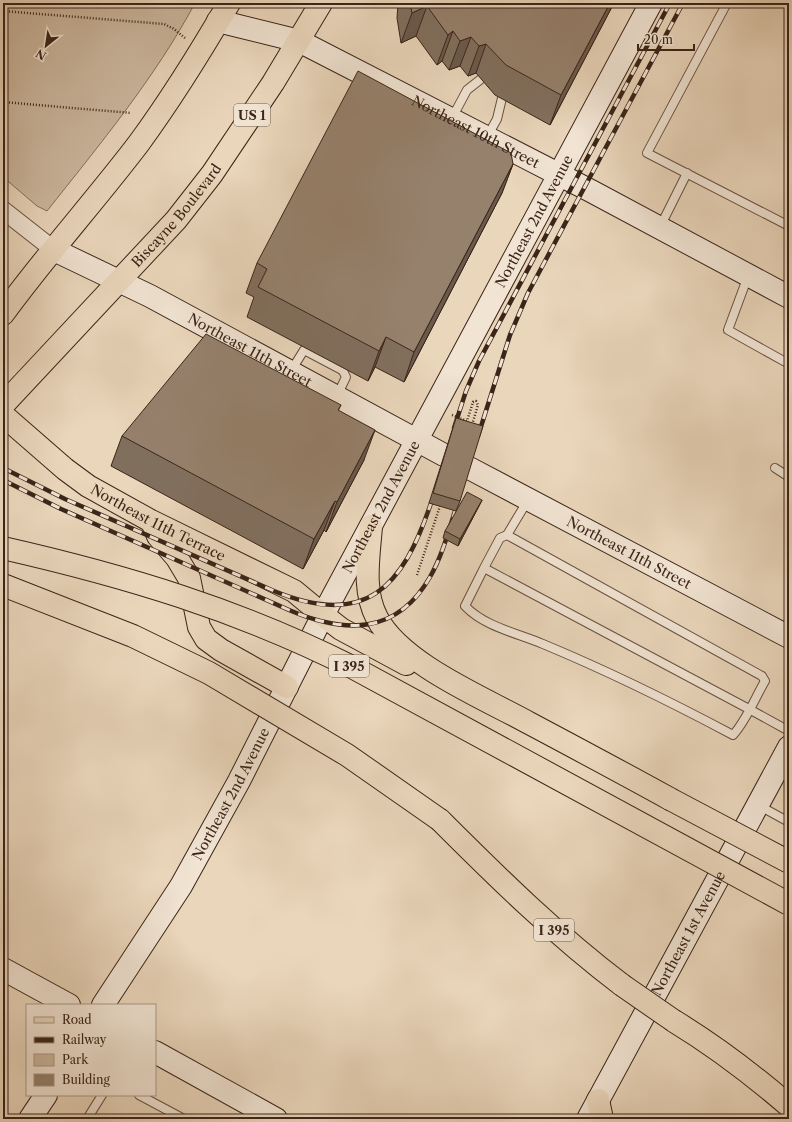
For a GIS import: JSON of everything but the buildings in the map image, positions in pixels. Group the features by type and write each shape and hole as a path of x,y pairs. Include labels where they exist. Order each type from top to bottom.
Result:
{"main road":[{"path":"3,314 28,280 54,250 161,112 202,50 229,3"},
{"name":"Biscayne Boulevard","path":"3,405 118,280 176,220 212,174 273,83 321,3"},
{"name":"Northeast 11th Terrace","path":"3,415 76,478 112,500 151,521 294,591 341,629 411,667 442,676"},
{"path":"151,521 158,536 177,558 189,578 199,627 206,639 220,650 287,687"},
{"path":"371,526 368,583 370,602 376,617 392,641 442,676 789,862"},
{"name":"I 395","path":"3,548 90,568 150,585 230,612 297,640 359,671 789,904"},
{"name":"I 395","path":"3,585 98,621 155,646 208,673 346,755 405,794 440,820 491,871 582,954 622,985 740,1065 789,1106"}],"street":[{"name":"Northeast 2nd Avenue","path":"105,1004 184,881 239,781 323,615 651,3"},
{"name":"Northeast 10th Street","path":"218,22 299,41 789,297"},
{"path":"3,210 54,250"},
{"name":"Northeast 11th Street","path":"54,250 118,280 291,371 444,455"},
{"name":"Northeast 11th Street","path":"469,468 789,637"},
{"name":"Northeast 1st Avenue","path":"588,1119 600,1110 789,747"},
{"path":"8,975 67,1004"},
{"path":"156,1053 276,1119"},
{"path":"30,1119 45,1096"}],"lane":[{"path":"727,3 647,153 789,226"},
{"path":"451,120 467,90 481,79"},
{"path":"486,138 497,119 502,98"},
{"path":"659,228 687,173"},
{"path":"749,276 728,330 789,364"},
{"path":"774,468 789,476"},
{"path":"507,535 762,676 765,681 733,734 652,692 543,644 490,623 472,613 465,606 500,538 507,535 528,499"},
{"path":"484,568 789,731"},
{"path":"758,805 789,822"},
{"path":"87,1119 101,1096"},
{"path":"141,1096 184,1119"}],"path":[{"path":"3,11 164,24 174,29 185,38"},
{"path":"3,102 130,113"},
{"path":"452,416 466,421 473,402 476,401 478,404 472,426"},
{"path":"417,575 440,506"}],"green space":[{"path":"3,3 195,3 145,84 107,136 47,211 37,206 3,177"}],"railway":[{"path":"454,428 466,391 479,361 670,3"},
{"path":"478,436 510,335 528,293 683,3"},
{"path":"3,468 65,499 274,591 306,602 333,605 357,602 376,593 393,578 408,558 431,503"},
{"path":"3,480 61,509 289,610 310,618 330,623 350,625 368,624 386,619 402,610 417,596 430,577 438,561 455,511"}]}
